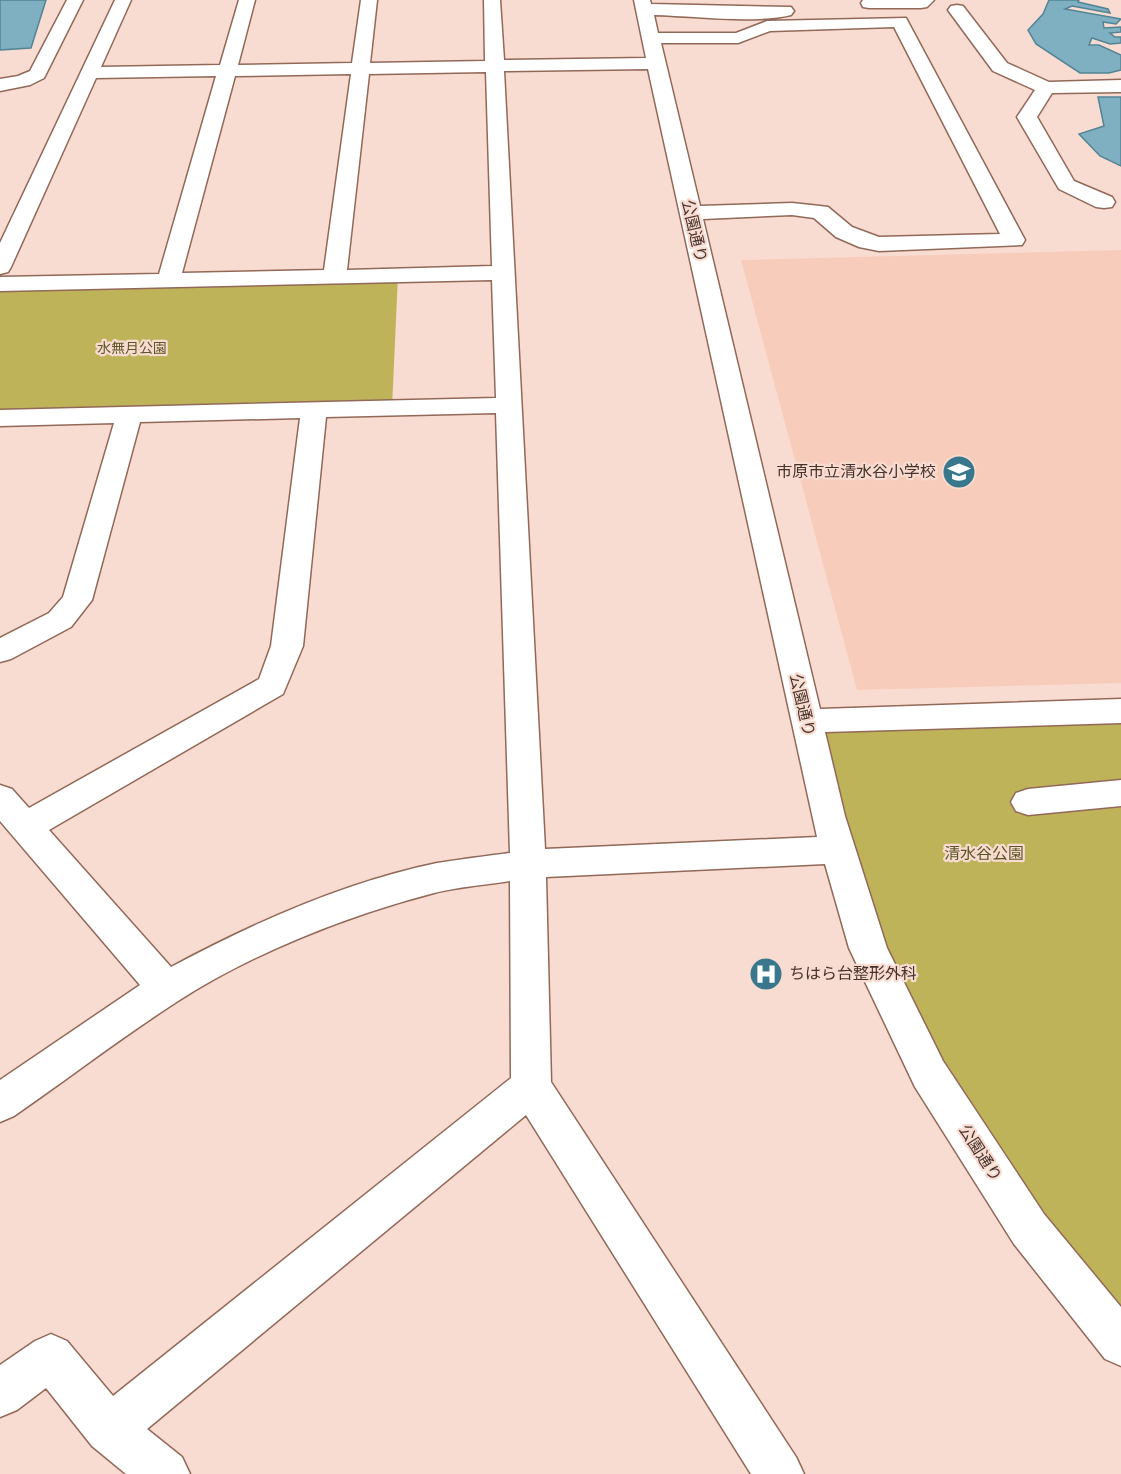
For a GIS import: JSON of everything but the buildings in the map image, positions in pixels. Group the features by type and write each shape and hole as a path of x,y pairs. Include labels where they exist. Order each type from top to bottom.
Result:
{"street":[{"path":"0,85 23,81 37,74 75,0"},
{"path":"0,267 123,0"},
{"path":"169,280 247,0"},
{"path":"335,276 369,0"},
{"path":"492,0 528,864 531,1086 779,1474"},
{"path":"854,3 924,2 925,9 938,12 953,5 1000,67 1046,88 1121,86"},
{"path":"91,73 493,66 648,27 801,9"},
{"path":"648,27 738,38 767,26 900,22 1014,240 879,244 867,242 844,232 820,212 792,209 690,213"},
{"name":"公園通り","path":"648,27 806,721 837,850 868,948 929,1074 1029,1229 1121,1343"},
{"path":"1046,88 1027,117 1066,184 1115,211"},
{"path":"0,284 504,273"},
{"path":"0,418 508,405"},
{"path":"24,827 272,686 287,646 314,410"},
{"path":"0,651 60,620 77,600 129,415"},
{"path":"806,721 1121,711"},
{"path":"1028,802 1121,793"},
{"path":"0,798 166,988"},
{"path":"0,1103 166,988 233,952 323,912 436,878 528,864 837,850"},
{"path":"109,1429 531,1086"},
{"path":"0,1393 51,1357 109,1429 165,1474"}],"shaded area":[{"name":"市原市立清水谷小学校","path":"1121,250 1121,683 857,690 741,260"}],"green space":[{"name":"水無月公園","path":"398,275 392,408 0,418 0,284"},
{"name":"清水谷公園","path":"1121,711 1121,1338 929,1074 806,721"}],"place":[{"name":"市原市立清水谷小学校","path":"959,472"},
{"name":"ちはら台整形外科","path":"766,974"}]}
